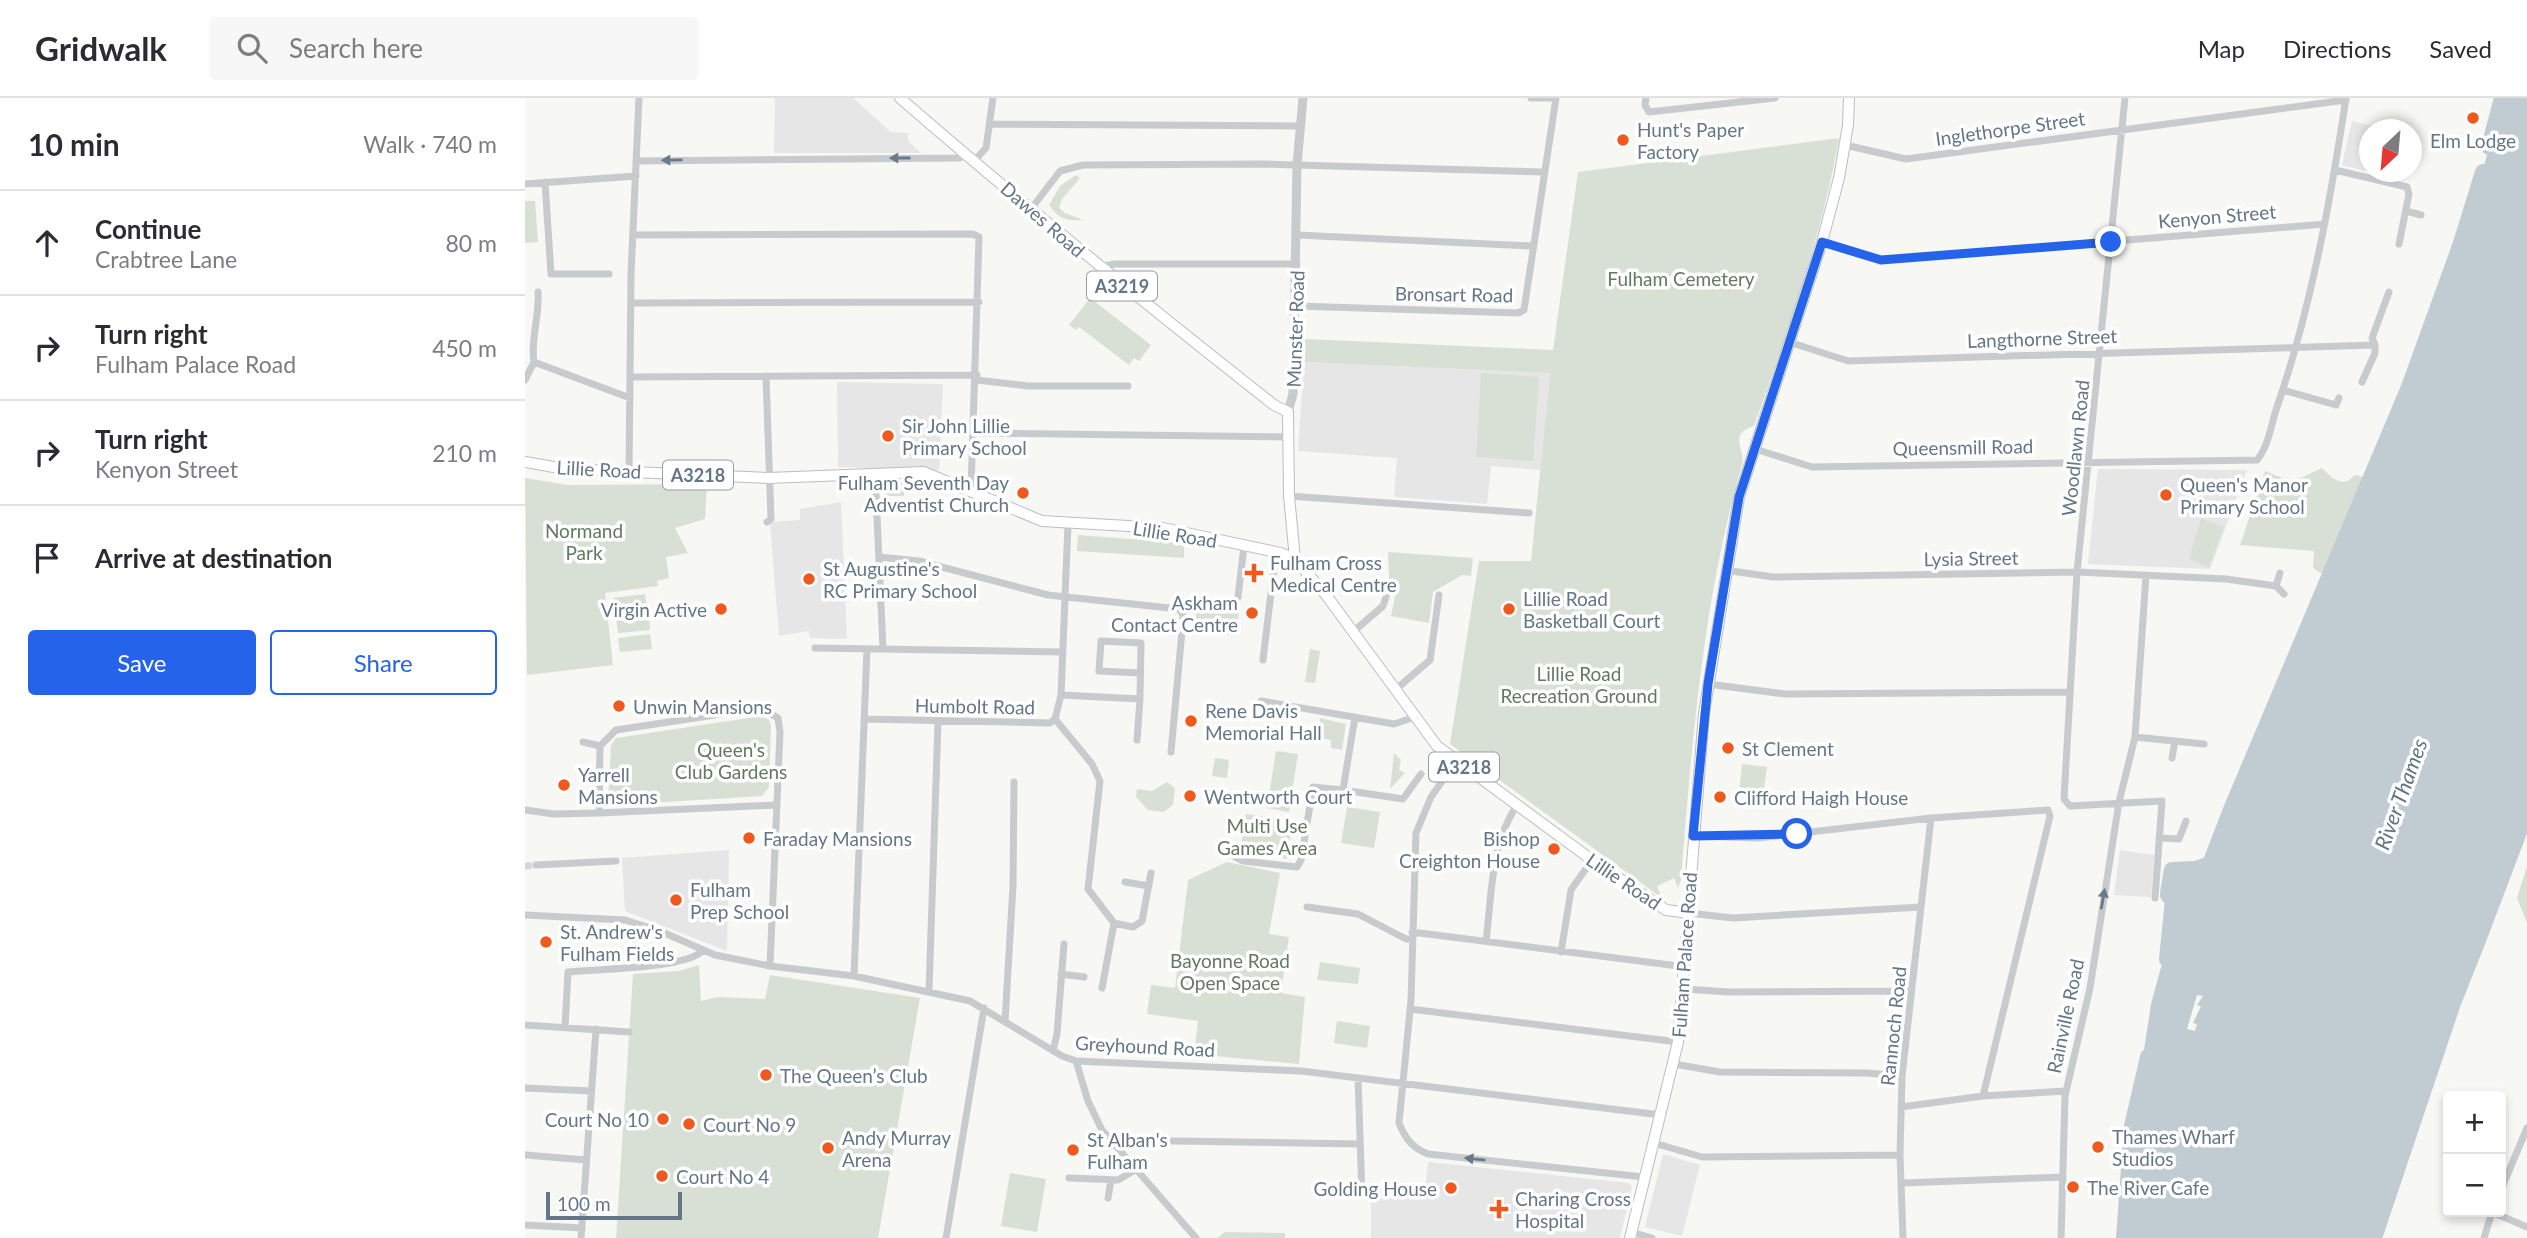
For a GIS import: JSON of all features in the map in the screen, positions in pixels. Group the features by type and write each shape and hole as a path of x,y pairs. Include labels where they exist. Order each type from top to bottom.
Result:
{"main road":[{"name":"Dawes Road","path":"900,98 1098,267 1274,405 1289,412"},
{"name":"Fulham Palace Road","path":"1630,1235 1678,1042 1686,967 1693,836 1708,684 1739,497 1822,242 1845,145 1849,98"},
{"name":"Munster Road","path":"1289,412 1289,496 1294,559"},
{"name":"Lillie Road","path":"525,462 565,469 768,478 924,472 1022,514 1068,524 1163,528 1276,551 1294,559 1354,631 1437,746 1592,860 1665,909 1689,913"}],"street":[{"path":"629,472 631,303 639,98"},
{"path":"636,161 960,158 986,148 993,98"},
{"name":"Munster Road","path":"1289,412 1293,394 1297,165 1303,98"},
{"path":"1531,98 1556,98"},
{"name":"Bronsart Road","path":"1296,306 1518,313 1524,310 1556,98"},
{"path":"1646,98 1645,105 1649,112 1775,98"},
{"name":"Woodlawn Road","path":"2119,802 2070,806 2064,802 2077,572 2125,98"},
{"path":"2339,413 2337,401 2283,390 2325,224 2346,99"},
{"name":"Inglethorpe Street","path":"1845,145 1906,159 2346,99"},
{"path":"991,124 1300,126"},
{"path":"1031,209 1060,171 1071,166 1297,165 1543,172"},
{"path":"2335,170 2407,187 2406,211 2399,244"},
{"path":"525,184 636,176"},
{"path":"545,182 551,274 609,274"},
{"path":"2406,211 2421,215"},
{"name":"Kenyon Street","path":"1822,242 1881,260 2111,242 2222,230 2325,224"},
{"path":"633,236 973,234 979,237 977,377 971,490"},
{"path":"1297,235 1532,246"},
{"path":"1098,267 1115,264 1297,264"},
{"path":"525,380 534,362 532,352 540,307 538,292"},
{"path":"2362,382 2375,353 2372,338 2389,292"},
{"path":"631,303 979,302"},
{"name":"Langthorne Street","path":"1791,343 1848,361 2375,345"},
{"path":"534,362 630,398"},
{"path":"766,376 771,519 767,523"},
{"path":"631,377 977,377 1028,386 1128,386"},
{"name":"Queensmill Road","path":"1755,449 1812,467 2090,460 2257,460 2283,390"},
{"path":"974,433 1290,437"},
{"path":"875,472 883,649"},
{"path":"1289,496 1529,513"},
{"name":"Humbolt Road","path":"865,719 1050,723 1055,719 1061,695 1068,524"},
{"path":"1238,597 1244,546"},
{"path":"1263,660 1276,551"},
{"path":"879,557 919,561 1063,597 1179,609 1182,623 1171,752"},
{"name":"Lysia Street","path":"1725,570 1773,577 2077,572 2218,578 2276,586"},
{"path":"2280,573 2276,586 2284,594"},
{"name":"Rainville Road","path":"2061,1238 2066,1091 2090,988 2119,802 2135,737 2146,575"},
{"path":"1354,631 1383,606 1388,590 1394,586"},
{"path":"1395,690 1430,660 1439,595"},
{"path":"1137,740 1140,699 1141,643 1101,641 1100,671 1140,673"},
{"path":"815,648 1061,652"},
{"path":"854,976 867,649"},
{"path":"1708,684 1785,694 2069,692"},
{"path":"1061,695 1140,699"},
{"path":"1261,701 1394,724 1415,717"},
{"path":"599,814 600,746 616,730 761,708 778,718 780,725 771,966"},
{"path":"1343,790 1355,717"},
{"path":"1055,719 1098,774 1088,889 1114,923 1133,927 1139,924 1144,916 1151,873"},
{"path":"929,991 939,722"},
{"path":"2135,737 2204,744"},
{"path":"2172,758 2175,741"},
{"path":"583,742 600,746"},
{"path":"1456,761 1431,797 1416,833 1410,1009 1399,1122 1409,1143 1419,1151 1644,1177"},
{"path":"1235,857 1243,861 1297,867 1301,858 1313,787 1403,799 1420,775"},
{"path":"1005,1021 1013,886 1014,782"},
{"path":"2119,802 2162,801 2155,898"},
{"path":"525,810 554,814 599,814 776,805"},
{"path":"1486,941 1497,846 1504,825 1517,805"},
{"path":"1693,836 1758,838 1931,818 2047,810 2049,816 1983,1096"},
{"name":"Rannoch Road","path":"1903,1238 1899,1155 1902,1076 1931,818"},
{"path":"2159,838 2179,839 2186,821"},
{"path":"1561,952 1571,890 1592,860"},
{"path":"536,865 616,861"},
{"path":"1125,882 1149,886"},
{"path":"1689,913 1733,918 1921,906"},
{"path":"1307,907 1358,914 1406,939 1412,935 1486,941 1686,967"},
{"name":"Greyhound Road","path":"525,915 625,920 660,931 703,950 771,966 854,976 929,991 984,1008 1053,1051 1076,1061 1201,1065 1358,1078 1661,1115"},
{"path":"1102,988 1114,923"},
{"path":"1053,1051 1057,1034 1064,944"},
{"path":"565,1027 568,972 677,962 699,956 703,950"},
{"path":"1061,974 1084,977"},
{"path":"1684,989 1728,992 1912,991"},
{"path":"946,1238 984,1008"},
{"path":"1410,1009 1678,1042"},
{"path":"525,1025 629,1032"},
{"path":"581,1238 596,1029"},
{"path":"1076,1061 1093,1116 1135,1170 1196,1238"},
{"path":"1674,1064 1720,1072 1866,1073 1902,1076"},
{"path":"1358,1078 1362,1195"},
{"path":"525,1088 591,1091"},
{"path":"1901,1107 1983,1096 2066,1091"},
{"path":"2506,1178 2527,1128"},
{"path":"1110,1140 1359,1144"},
{"path":"1654,1143 1702,1157 1899,1155"},
{"path":"525,1155 586,1160"},
{"path":"1069,1178 1111,1180 1123,1178 1135,1170"},
{"path":"1902,1183 2063,1177"},
{"path":"1108,1198 1111,1180"},
{"path":"2484,1238 2490,1217"},
{"path":"2504,1217 2527,1227"},
{"path":"525,1225 582,1228"},
{"path":"1630,1235 1652,1238"}],"shaded area":[{"path":"775,98 853,98 891,132 908,133 908,141 921,153 774,153"},
{"path":"2352,121 2359,123 2359,169 2342,165"},
{"path":"1304,362 1550,373 1540,470 1491,466 1487,504 1394,497 1397,458 1298,451"},
{"name":"Sir John Lillie Primary School","path":"837,382 943,384 939,470 838,467"},
{"name":"Queen's Manor Primary School","path":"2098,469 2247,470 2210,569 2088,564"},
{"name":"St Augustine's RC Primary School","path":"841,502 847,639 810,638 809,631 779,636 770,522 800,520 800,509"},
{"name":"Fulham Prep School","path":"729,850 727,951 625,911 622,858"},
{"path":"2120,850 2154,855 2151,897 2114,895"},
{"path":"1663,1154 1700,1165 1682,1236 1645,1227"},
{"name":"Charing Cross Hospital","path":"1428,1162 1629,1183 1632,1187 1620,1238 1371,1238 1371,1183 1391,1185 1391,1191 1425,1193"}],"green space":[{"name":"Fulham Cemetery","path":"1839,138 1823,211 1791,319 1754,426 1741,433 1739,438 1743,459 1718,567 1701,670 1681,880 1678,888 1674,878 1657,886 1662,898 1450,744 1479,561 1531,561 1550,373 1304,362 1305,339 1553,350 1578,172"},
{"path":"1076,175 1080,178 1062,199 1059,208 1083,220 1063,218 1049,205 1060,186"},
{"path":"525,201 535,201 538,242 525,243"},
{"path":"1090,298 1151,345 1139,361 1134,358 1129,365 1079,327 1076,330 1069,325"},
{"path":"1481,373 1539,377 1533,461 1476,457"},
{"path":"2322,468 2340,481 2344,482 2356,475 2363,477 2361,483 2368,484 2327,577 2313,568 2314,551 2240,545 2265,471 2292,482"},
{"name":"Normand Park","path":"525,478 568,485 707,484 705,519 675,528 688,553 666,557 669,578 657,581 658,586 605,593 613,665 527,675"},
{"path":"883,481 904,482 904,496 885,496"},
{"path":"2201,519 2224,527 2209,567 2189,559"},
{"path":"1078,535 1184,543 1184,558 1077,551"},
{"path":"1388,552 1473,558 1471,576 1462,575 1433,592 1429,623 1391,616 1396,592 1389,577"},
{"path":"645,594 647,609 615,613 613,598"},
{"path":"1197,608 1239,613 1236,636 1194,630"},
{"path":"649,615 650,630 618,633 616,618"},
{"path":"650,634 652,649 620,652 618,638"},
{"path":"1310,649 1320,651 1315,683 1305,682"},
{"name":"Queen's Club Gardens","path":"762,716 769,720 771,726 769,787 762,796 618,805 608,801 611,745 616,738"},
{"path":"1320,718 1346,724 1342,750 1331,748 1331,740 1319,738"},
{"path":"1276,751 1298,754 1289,812 1267,808"},
{"path":"1394,753 1401,760 1399,770 1405,773 1390,789"},
{"path":"1215,758 1229,760 1227,778 1212,776"},
{"path":"1742,764 1767,767 1763,796 1739,793"},
{"path":"1167,782 1175,788 1173,805 1164,812 1148,810 1136,797 1137,789 1152,791"},
{"path":"1347,807 1380,812 1374,848 1341,843"},
{"name":"Multi Use Games Area","path":"1246,814 1293,821 1287,859 1240,851"},
{"name":"Bayonne Road Open Space","path":"1227,862 1280,873 1269,934 1289,937 1281,993 1305,997 1299,1064 1194,1054 1198,1021 1147,1014 1151,985 1175,988 1188,880"},
{"path":"2527,866 2527,923 2517,898"},
{"path":"2164,869 2172,870 2168,895 2160,892"},
{"path":"1320,962 1360,968 1358,984 1317,980"},
{"name":"The Queen’s Club","path":"699,965 701,1001 718,997 765,999 770,975 920,998 878,1238 616,1238 633,974 679,971"},
{"path":"1337,1021 1370,1026 1367,1048 1334,1043"},
{"path":"1010,1173 1046,1179 1037,1232 1001,1226"},
{"path":"1225,1232 1285,1233 1285,1238 1217,1238"}],"water":[{"name":"River Thames","path":"2502,98 2527,98 2527,811 2453,1003 2374,1238 2124,1238 2132,1126 2148,1057 2151,1057 2159,1005 2171,962 2167,959 2173,901 2168,895 2172,870 2203,867 2214,857 2259,738 2423,351 2472,207"}],"pier":[{"path":"2197,995 2203,996 2197,1005 2201,1006 2193,1023 2197,1024 2195,1031 2187,1029"}],"waterway":[{"path":"2489,147 2502,98"},
{"path":"2238,816 2230,812 2409,387 2460,246 2483,172"},
{"path":"2466,929 2480,935 2527,811"},
{"path":"2124,1238 2132,1126 2148,1057 2151,1057 2159,1005 2171,961 2167,959 2173,900 2168,895 2172,870 2196,869 2210,864 2230,812 2240,817"},
{"path":"2374,1238 2453,1003 2480,935 2475,933"}],"tunnel":[{"path":"525,866 536,865"}],"place":[{"name":"Elm Lodge","path":"2473,118"},
{"name":"Hunt's Paper Factory","path":"1623,140"},
{"name":"Sir John Lillie Primary School","path":"888,436"},
{"name":"Fulham Seventh Day Adventist Church","path":"1023,493"},
{"name":"Queen's Manor Primary School","path":"2166,495"},
{"name":"Fulham Cross Medical Centre","path":"1254,573"},
{"name":"St Augustine's RC Primary School","path":"809,579"},
{"name":"Virgin Active","path":"721,609"},
{"name":"Lillie Road Basketball Court","path":"1509,609"},
{"name":"Askham Contact Centre","path":"1252,613"},
{"name":"Unwin Mansions","path":"619,706"},
{"name":"Rene Davis Memorial Hall","path":"1191,721"},
{"name":"St Clement","path":"1728,748"},
{"name":"Yarrell Mansions","path":"564,785"},
{"name":"Wentworth Court","path":"1190,796"},
{"name":"Clifford Haigh House","path":"1720,797"},
{"name":"Faraday Mansions","path":"749,838"},
{"name":"Bishop Creighton House","path":"1554,849"},
{"name":"Fulham Prep School","path":"676,900"},
{"name":"St. Andrew's Fulham Fields","path":"546,942"},
{"name":"The Queen’s Club","path":"766,1075"},
{"name":"Court No 10","path":"663,1119"},
{"name":"Court No 9","path":"689,1124"},
{"name":"Thames Wharf Studios","path":"2098,1147"},
{"name":"Andy Murray Arena","path":"828,1148"},
{"name":"St Alban's Fulham","path":"1073,1150"},
{"name":"Court No 4","path":"662,1176"},
{"name":"The River Cafe","path":"2073,1187"},
{"name":"Golding House","path":"1451,1188"},
{"name":"Charing Cross Hospital","path":"1499,1209"}],"route":[{"path":"1797,834 1758,838 1693,836 1704,713 1725,570 1739,497 1822,242 1881,260 2111,242"}],"park label":[{"name":"Lillie Road Recreation Ground","path":"1579,684"}]}
